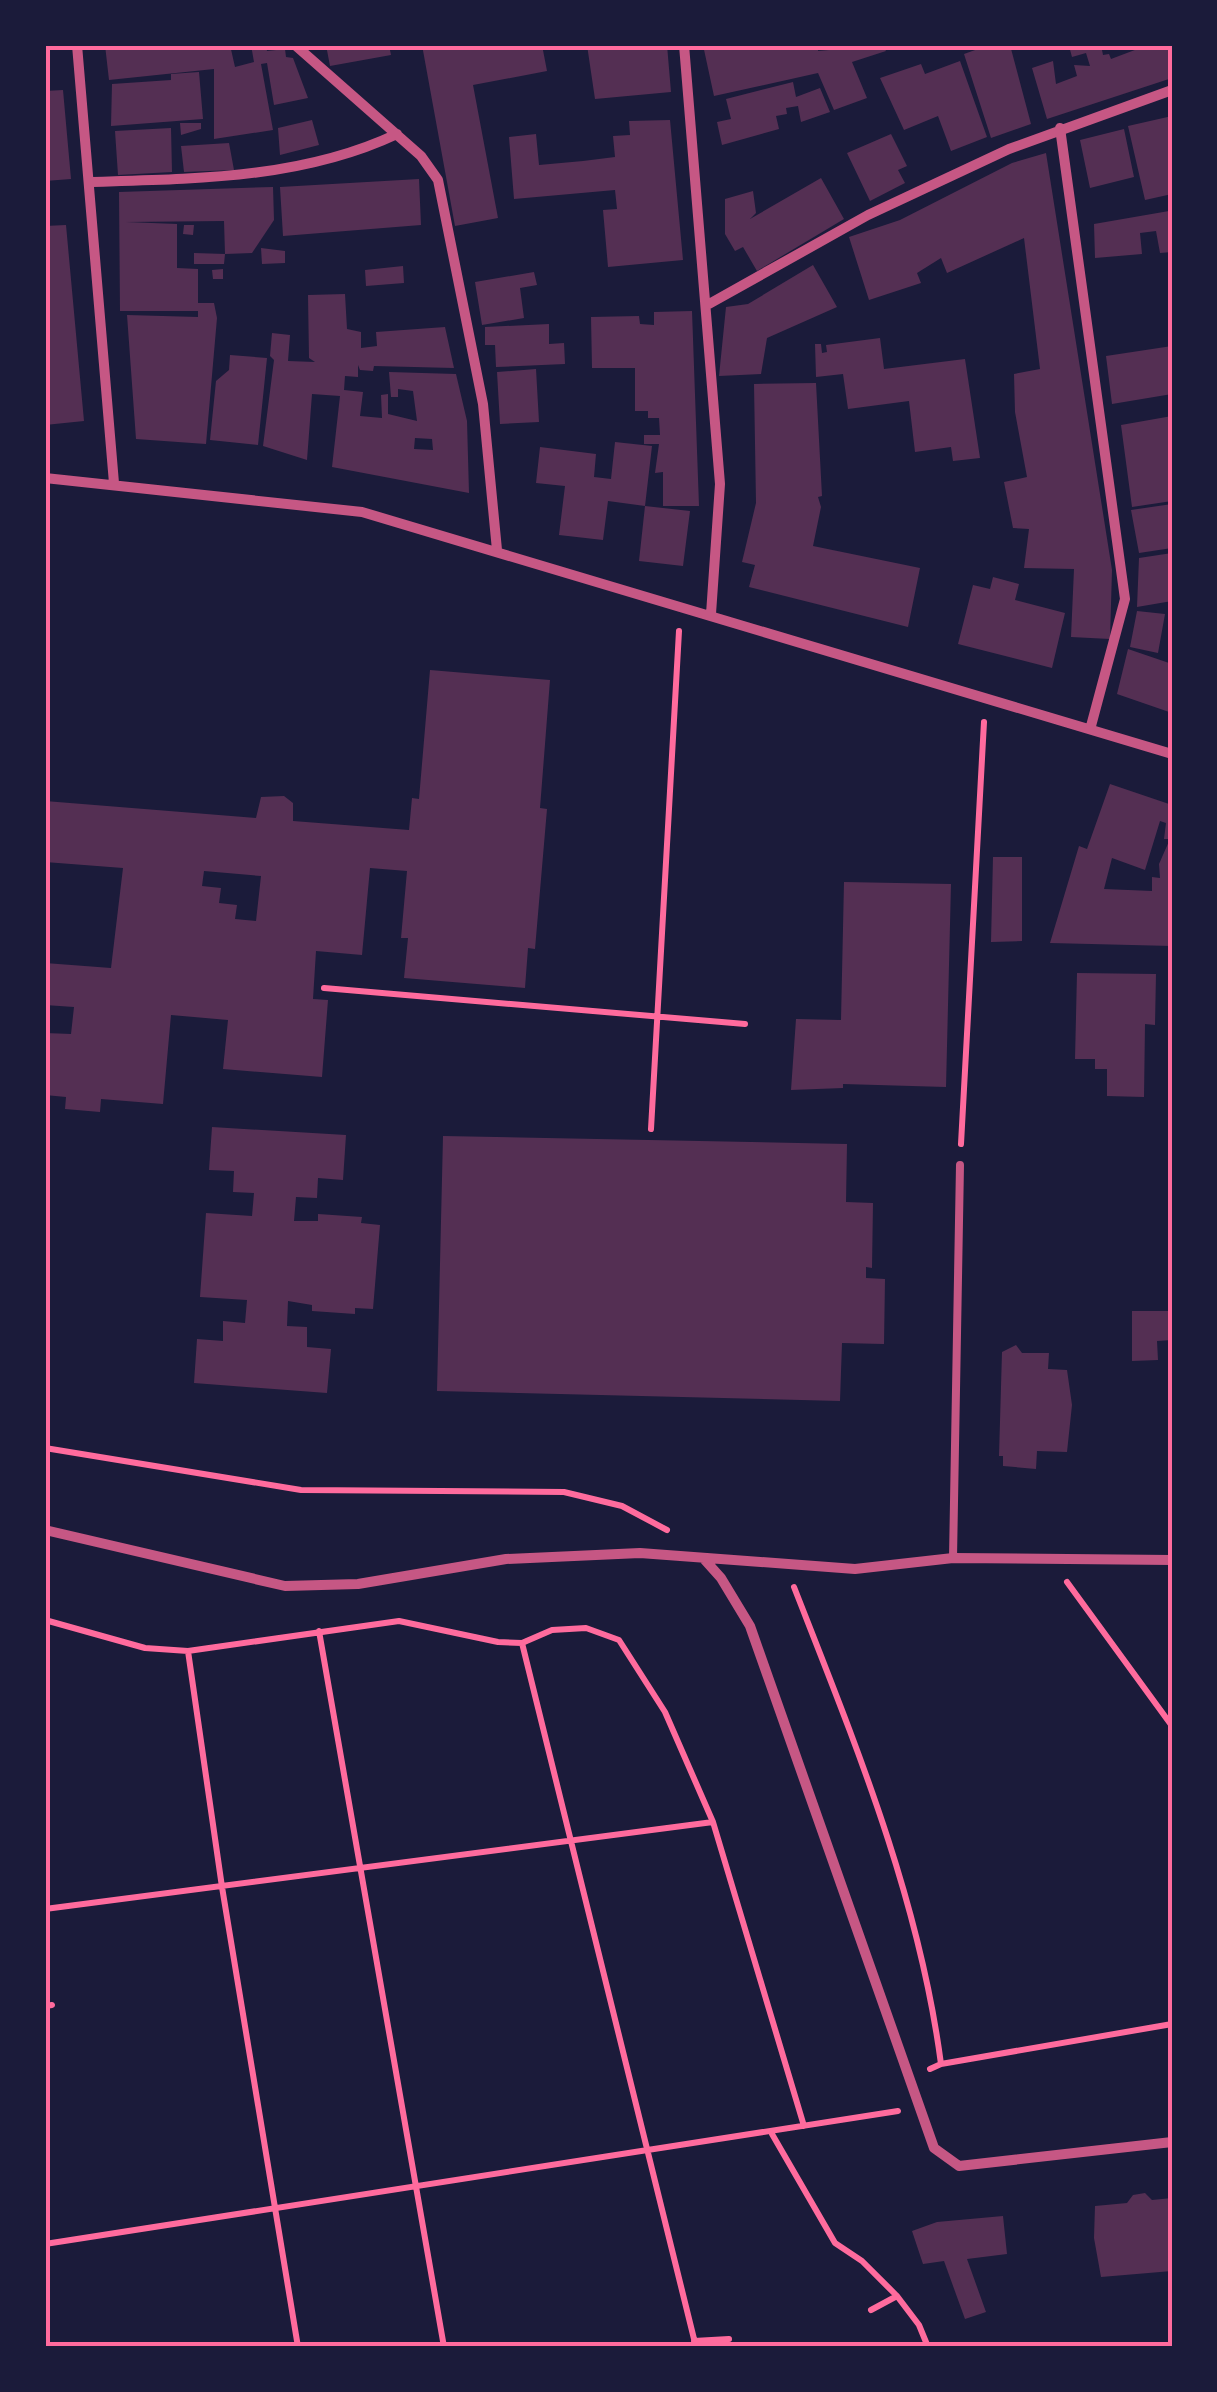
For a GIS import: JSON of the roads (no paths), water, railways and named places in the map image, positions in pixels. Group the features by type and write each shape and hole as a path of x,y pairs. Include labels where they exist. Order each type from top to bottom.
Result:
{"street":[{"path":"77,45 114,483"},
{"path":"296,45 397,134 430,166 438,180 483,404 497,550"},
{"path":"684,45 720,484 712,614"},
{"path":"708,304 868,215 1060,128 1172,90"},
{"path":"1060,128 1126,599 1121,629 1091,726"},
{"path":"90,182 187,180 320,163 358,152 397,134"},
{"path":"45,478 362,512 681,604 986,700 1091,726 1172,754"},
{"path":"45,1530 285,1586 318,1588 506,1559 640,1554 855,1569 953,1558 1172,1560"},
{"path":"703,1558 722,1578 750,1626 934,2148 958,2166 1172,2142"}],"lane":[{"path":"953,1558 960,1165"}]}
